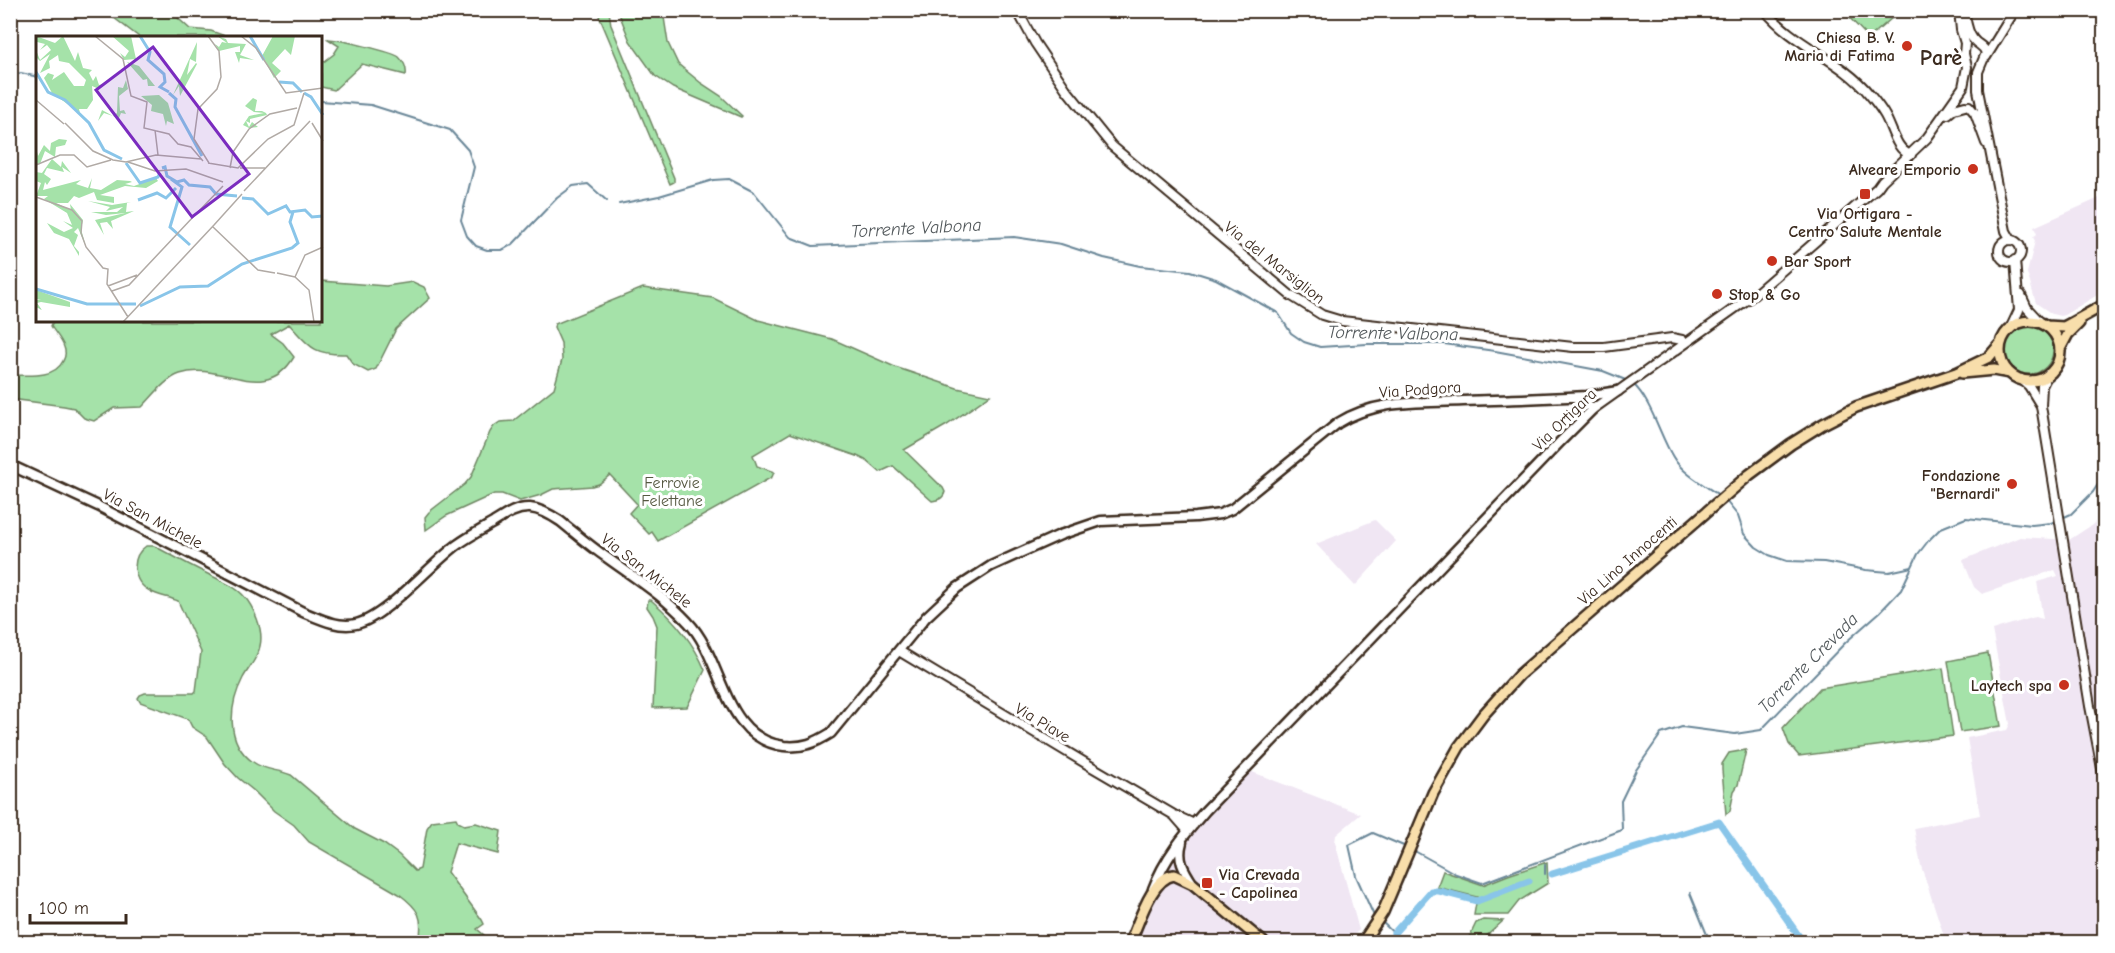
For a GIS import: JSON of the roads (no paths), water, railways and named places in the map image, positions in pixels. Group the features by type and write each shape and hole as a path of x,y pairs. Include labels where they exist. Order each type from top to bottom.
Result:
{"main road":[{"path":"2083,319 2068,334 2060,349 2057,363 2048,374 2040,379 2030,381 2010,374 2001,360 2001,343 2010,328 2025,321 2064,327 2083,319 2104,305"},
{"path":"2044,325 2054,332 2060,349"},
{"name":"Via Lino Innocenti","path":"1366,939 1383,912 1433,793 1459,747 1483,715 1519,675 1711,507 1784,449 1823,424 1857,407 1956,373 1989,357 2001,343"},
{"name":"Via Lino Innocenti","path":"1956,373 1994,370 2010,374"},
{"name":"Via Podgora","path":"1196,517 1220,514 1241,503 1338,423 1368,408 1400,404 1589,396 1620,389"},
{"path":"1574,397 1595,408 1595,400 1589,396"},
{"name":"Via Ortigara","path":"1149,900 1162,867 1194,824 1558,443 1595,408"},
{"name":"Via San Michele","path":"10,465 98,506 303,612 321,620 343,625 367,621 457,545 521,508 533,508 560,521 674,607 702,641 734,712 765,741 794,747 807,746 831,733 926,617 973,576 1060,535 1101,521 1196,517"},
{"path":"1185,835 1179,850 1180,862 1193,884"},
{"path":"1130,942 1159,881 1168,876 1179,876 1193,884 1263,942"}],"street":[{"name":"Via del Marsiglion","path":"1017,10 1035,43 1066,89 1112,146 1290,295 1322,315 1342,321 1573,347 1604,347 1672,338 1682,339 1686,343"},
{"path":"1765,10 1785,31 1862,85 1884,115 1898,143 1906,153 1911,155"},
{"path":"1962,10 1969,34 1985,50 1983,61"},
{"path":"1962,10 1960,25 1966,48"},
{"path":"2012,261 2002,258 1999,251 2008,241 2007,231 1979,98 1977,76 1995,40 2015,10"},
{"path":"1990,152 1975,113 1960,102 1961,90 1967,74 1964,54 1966,48 1970,44 1995,40"},
{"path":"1966,60 1971,64 1983,61"},
{"path":"1961,90 1969,85 1978,90"},
{"name":"Via Ortigara","path":"1595,408 1760,290 1877,188 1911,155 1942,119 1961,90"},
{"path":"1967,106 1976,104 1979,98"},
{"name":"Via Ortigara","path":"1942,119 1954,109 1967,106"},
{"path":"1898,143 1899,166"},
{"path":"2008,241 2017,243 2021,248 2020,255 2012,261"},
{"path":"2012,261 2019,290 2027,308 2044,325"},
{"path":"2010,328 2019,310 2019,290"},
{"path":"2048,374 2042,386 2041,406 2104,779"},
{"path":"2021,379 2029,386 2041,406"},
{"name":"Via Piave","path":"899,651 1174,815 1194,824"},
{"name":"Via Piave","path":"1174,815 1185,835"}],"waterway":[{"name":"Torrente Valbona","path":"10,75 21,73 36,77"},
{"name":"Torrente Valbona","path":"322,101 371,105 450,130 468,150 474,167 461,220 467,236 476,246 487,250 502,250 513,244 557,198 573,186 588,184 607,201"},
{"name":"Torrente Valbona","path":"619,204 659,196 713,180 729,179 754,192 790,237 813,246 1014,237 1061,244 1104,258 1140,266 1190,271 1216,279 1278,313 1291,333 1304,342 1320,347 1367,344 1444,344 1603,371 1628,381"},
{"name":"Torrente Valbona","path":"1633,384 1645,399 1677,463 1719,495"},
{"name":"Torrente Crevada","path":"1411,849 1456,874 1482,883 1622,830 1621,801 1636,770 1661,734 1682,727 1735,734 1761,730 1846,642 1901,590 1918,554 1941,528 1966,518 2032,525 2051,523 2071,514 2093,492 2104,475"},
{"name":"Torrente Valbona","path":"1726,501 1738,516 1744,534 1756,547 1769,555 1787,561 1824,562 1889,572 1912,567"},
{"path":"1552,874 1719,822 1803,942"},
{"name":"Torrente Crevada","path":"1377,918 1356,876 1349,845 1373,833 1406,847"},
{"path":"1545,865 1545,874"},
{"path":"1394,933 1431,891 1477,901 1529,881"},
{"path":"1690,893 1710,942"},
{"name":"Torrente Crevada","path":"1381,921 1403,942"}],"place":[{"name":"Chiesa B. V. Maria di Fatima","path":"1907,46"},
{"name":"Alveare Emporio","path":"1973,169"},
{"name":"Via Ortigara - Centro Salute Mentale","path":"1865,194"},
{"name":"Bar Sport","path":"1772,261"},
{"name":"Stop & Go","path":"1717,294"},
{"name":"Fondazione \"Bernardi\"","path":"2012,484"},
{"name":"Laytech spa","path":"2064,685"},
{"name":"Via Crevada - Capolinea","path":"1207,883"}],"district":[{"name":"Parè","path":"1941,57"}],"park label":[{"name":"Ferrovie Felettane","path":"672,491"}]}
